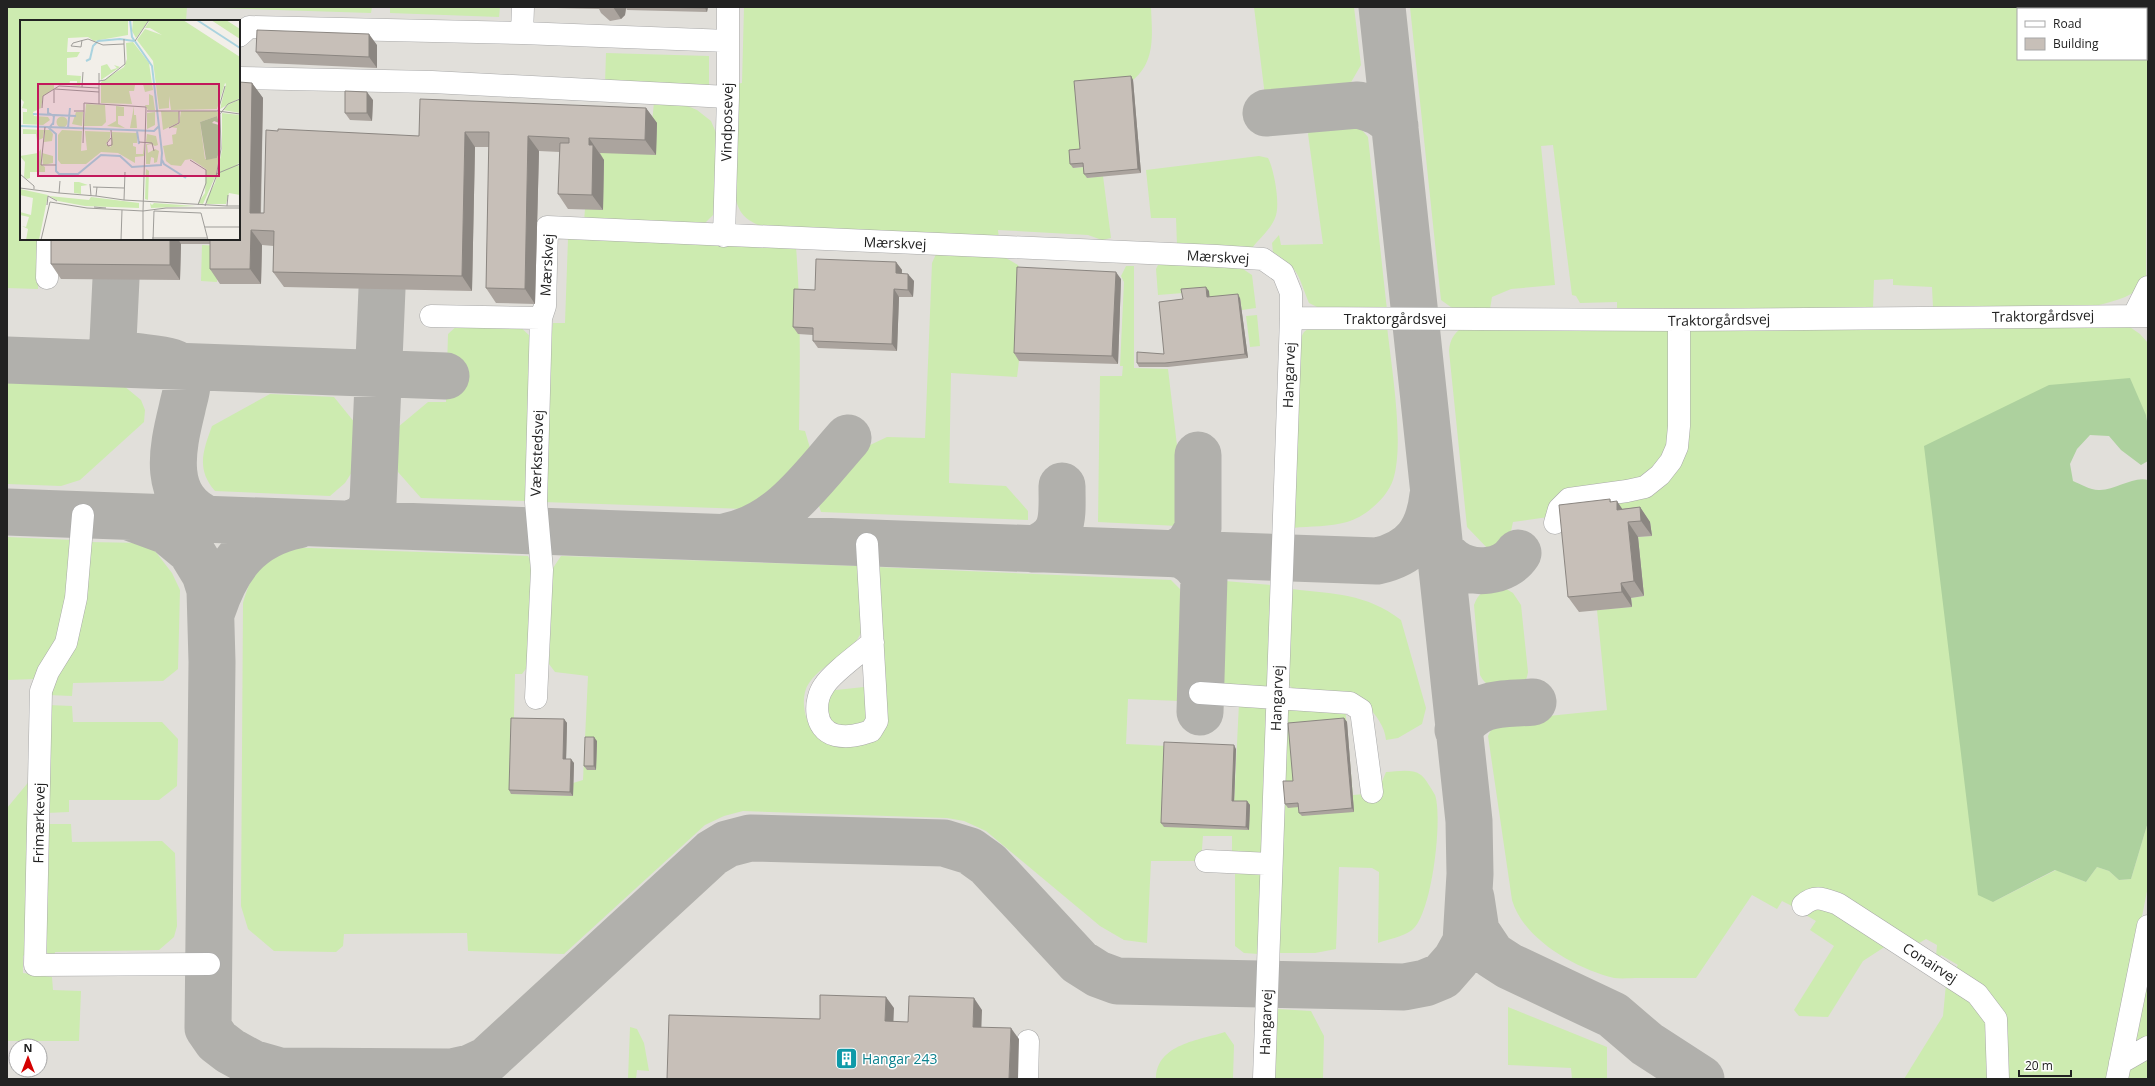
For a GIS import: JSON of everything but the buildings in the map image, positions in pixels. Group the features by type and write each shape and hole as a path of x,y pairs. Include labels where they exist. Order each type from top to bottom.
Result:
{"lane":[{"path":"522,33 523,7"},
{"name":"Vindposevej","path":"724,236 728,97 728,7"},
{"path":"240,35 249,27 522,33 728,41"},
{"path":"240,78 432,82 728,97"},
{"name":"Mærskvej","path":"541,318 545,306 547,227 1263,259 1283,273 1291,294 1291,318"},
{"path":"47,278 48,240"},
{"path":"2141,315 2148,287"},
{"name":"Traktorgårdsvej","path":"1291,318 1679,320 2141,315"},
{"path":"431,316 541,318"},
{"name":"Værkstedsvej","path":"536,698 542,570 536,502 541,318"},
{"name":"Hangarvej","path":"1264,1079 1291,318"},
{"path":"1555,523 1559,509 1569,500 1645,487 1660,475 1671,461 1677,447 1680,426 1679,320"},
{"name":"Frimærkevej","path":"83,515 76,598 66,643 48,672 41,691 35,965 209,964"},
{"path":"867,544 873,642"},
{"path":"1200,693 1277,696 1350,703 1361,710 1372,792"},
{"path":"1206,862 1271,864"},
{"name":"Conairvej","path":"1802,905 1809,899 1818,897 1838,904 1977,994 1996,1019 1998,1079"},
{"path":"2119,1071 2142,988 2148,926"},
{"path":"1027,1079 1028,1041"},
{"path":"2119,1071 2148,1047"}],"shaded area":[{"path":"7,7 2148,7 2148,1079 7,1079"}],"green space":[{"path":"7,7 187,7 186,20 20,20 20,240 41,240 38,289 7,288"},
{"path":"187,7 372,7 371,13"},
{"path":"390,7 500,7 499,17 390,13"},
{"path":"744,7 1151,7 1152,37 1146,64 1133,80 1073,168 1086,167 1087,178 1103,176 1111,238 1102,240 1088,235 998,230 999,239 765,228 747,219 740,211 734,192 736,84 742,83"},
{"path":"1254,7 1354,7 1361,65 1350,84 1333,91 1265,96"},
{"path":"1410,7 2148,7 2146,282 2136,291 2125,297 2099,305 1933,307 1932,287 1893,285 1893,279 1874,280 1873,308 1617,308 1617,302 1580,303 1576,296 1572,295 1553,145 1541,146 1555,285 1511,289 1492,297 1490,309 1455,310 1441,300"},
{"path":"606,53 709,56 709,87 605,84"},
{"path":"654,102 685,105 697,110 711,121 717,135 715,213 703,225 584,221 585,209 600,153 652,123"},
{"path":"1329,116 1354,121 1368,137 1387,310 1317,307 1309,303 1300,279 1294,269 1273,252 1272,243 1279,235 1281,245 1323,244 1308,134 1316,122"},
{"path":"1259,156 1268,158 1270,163 1276,188 1277,212 1268,230 1252,248 1177,245 1176,218 1151,218 1146,170"},
{"path":"568,239 796,247 800,362 799,430 805,431 810,448 764,499 746,509 543,502 550,338 553,323 565,323"},
{"path":"202,245 218,246 217,282 201,281"},
{"path":"936,254 1006,258 1018,265 1022,275 1019,361 1017,377 951,373 949,483 1006,486 1028,511 1028,520 821,512 817,500 868,446 887,437 925,438 932,263"},
{"path":"1158,265 1240,267 1252,275 1256,308 1242,310 1240,298 1210,301 1208,291 1158,295 1156,269"},
{"path":"1126,266 1134,266 1134,368 1168,369 1178,454 1178,526 1098,522 1100,376 1122,376 1123,366 1120,366 1124,282 1121,276"},
{"path":"1257,315 1260,346 1250,347 1246,316"},
{"path":"460,323 517,324 531,337 527,501 421,498 398,472 398,427 428,402 446,402 448,334"},
{"path":"2124,323 2140,334 2148,343 2148,427 2146,415 2049,385 1993,902 2056,870 2086,882 2097,867 2109,871 2119,880 2131,879 2148,822 2148,886 2110,1079 2003,1079 2005,1021 1954,970 1958,965 1941,955 1939,958 1936,956 1937,945 1926,939 1914,946 1798,899 1792,906 1782,901 1777,909 1752,895 1696,978 1614,978 1599,974 1568,960 1539,939 1527,927 1518,914 1512,900 1488,736 1493,726 1500,721 1607,710 1597,610 1632,607 1631,598 1644,596 1638,537 1652,536 1650,522 1569,520 1669,472 1689,330"},
{"path":"1466,324 1674,326 1669,447 1644,477 1548,517 1513,522 1509,537 1504,545 1501,548 1490,551 1467,527 1449,351 1454,335"},
{"path":"1387,326 1394,382 1398,446 1396,465 1390,487 1381,500 1368,511 1347,522 1334,525 1293,528 1300,339 1304,332 1309,328"},
{"path":"2130,378 2146,415 2148,427 2148,461 2141,465 2121,450 2109,436 2090,435 2077,449 2070,464 2073,481 2097,490 2112,488 2130,481 2142,479 2148,480 2148,822 2131,879 2119,880 2109,871 2097,867 2086,882 2055,870 1993,902 1978,895 1924,446 2049,385"},
{"path":"7,381 124,386 141,400 145,410 144,422 80,480 61,486 7,484"},
{"path":"270,394 334,397 355,423 352,472 345,483 330,496 215,491 209,483 205,475 203,460 212,426"},
{"path":"7,537 73,540 60,641 35,679 7,680"},
{"path":"88,542 143,543 155,551 172,573 180,590 178,669 163,681 73,683 72,696 48,695"},
{"path":"283,547 528,556 534,568 528,666 522,674 515,674 512,794 573,796 573,783 583,780 588,676 555,672 549,664 553,568 561,556 859,566 863,608 862,630 858,639 851,647 824,668 809,683 805,692 804,702 806,717 813,730 837,742 851,745 865,744 878,738 876,567 1171,580 1180,589 1180,701 1128,699 1126,744 1167,746 1234,805 1239,703 1260,703 1266,710 1261,857 1232,854 1232,836 1203,836 1201,861 1151,861 1147,943 1124,940 1100,926 986,831 964,821 947,818 743,811 724,816 705,825 564,954 468,951 467,933 344,934 343,946 336,952 274,951 248,929 241,906 243,603 249,585 257,570"},
{"path":"1225,581 1271,585 1267,685 1257,691 1222,689"},
{"path":"1494,587 1503,587 1513,593 1521,605 1528,672 1525,681 1514,691 1499,691 1492,688 1480,675 1474,605 1481,593"},
{"path":"1292,589 1349,596 1375,604 1401,620 1426,708 1422,724 1398,738 1386,740 1384,730 1379,721 1366,706 1343,699 1293,689 1288,684"},
{"path":"864,687 870,690 867,719 858,724 849,726 831,721 827,714 830,688 836,690"},
{"path":"1300,704 1345,707 1353,795 1377,793 1386,772 1404,771 1421,775 1435,795 1438,824 1437,844 1430,887 1425,906 1419,921 1412,930 1395,938 1378,943 1379,872 1372,868 1339,867 1336,949 1315,953 1278,953 1288,711"},
{"path":"48,705 72,706 73,722 162,722 178,739 177,786 159,800 69,800 69,812 46,813"},
{"path":"36,773 29,952 23,956 23,973 52,977 53,990 81,991 79,1041 48,1041 48,1038 8,1038 7,1041 7,808"},
{"path":"45,824 71,824 72,842 162,841 175,853 177,926 174,937 159,950 55,952 54,959 43,949"},
{"path":"1235,868 1262,873 1259,954 1244,953 1235,946"},
{"path":"1822,905 1886,946 1863,961 1828,1017 1799,1016 1794,1010 1834,946 1810,930 1816,921 1804,914"},
{"path":"2148,976 2148,1079 2126,1079"},
{"path":"1946,984 1986,1012 1988,1079 1904,1079 1943,1016"},
{"path":"1508,1007 1607,1047 1607,1079 1572,1079 1571,1068 1508,1065"},
{"path":"1278,1009 1311,1011 1324,1036 1323,1079 1274,1079 1276,1013"},
{"path":"630,1027 637,1029 644,1043 649,1071 637,1070 636,1079 628,1079"},
{"path":"1225,1032 1234,1045 1233,1079 1156,1079 1158,1067 1163,1058 1171,1051 1192,1041"}],"taxiway":[{"path":"129,517 167,531 191,551 205,574 210,590 212,662 208,1028 217,1041 230,1051 252,1063 280,1071 452,1072 470,1068 487,1060 712,853 727,844 750,838 944,843 970,851 988,864 1079,962 1098,974 1117,981 1404,987 1425,983 1442,976 1456,960 1466,942 1470,874 1469,821 1382,7"},
{"path":"1266,113 1358,105 1379,112 1395,126"},
{"path":"116,279 113,341 115,348 130,356 164,360 174,363 182,368 186,376 187,388 175,441 173,457 174,472 177,486 183,500 194,511 209,520"},
{"path":"352,524 368,515 373,502 382,289"},
{"path":"7,360 446,376"},
{"path":"728,536 747,530 765,521 781,510 796,497 848,438"},
{"path":"1174,554 1188,546 1198,529 1198,455"},
{"path":"1033,549 1044,544 1057,532 1062,516 1062,486"},
{"path":"7,512 1377,561 1401,552 1410,546 1417,538 1428,519 1433,495"},
{"path":"212,611 225,580 242,555 266,536 298,525"},
{"path":"1439,549 1453,562 1479,571 1505,565 1518,553"},
{"path":"1180,554 1194,563 1204,577 1200,712"},
{"path":"1458,730 1466,720 1474,713 1482,709 1500,704 1533,702"},
{"path":"1471,898 1476,931 1492,955 1509,966 1613,1015 1647,1044 1701,1079"}],"place":[{"name":"Hangar 243","path":"847,1059"}]}
